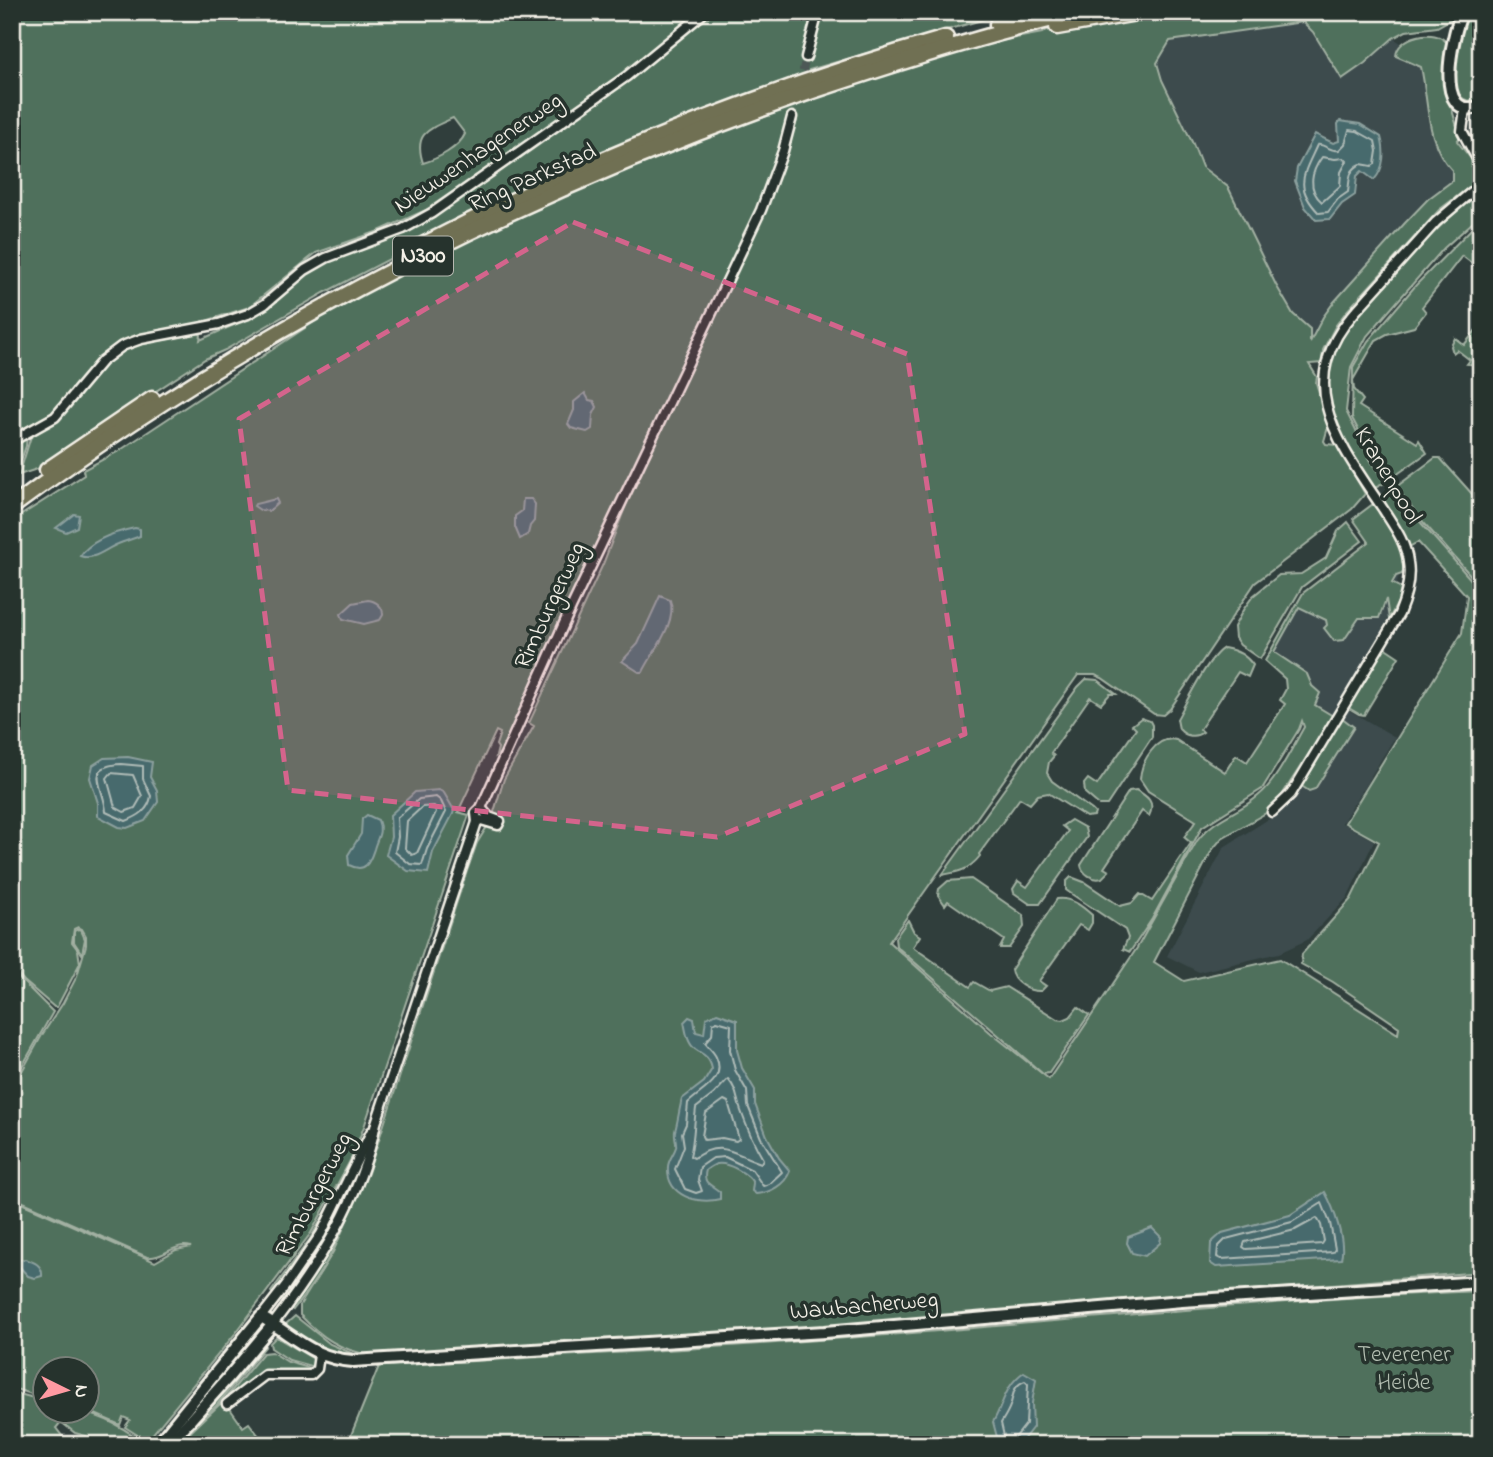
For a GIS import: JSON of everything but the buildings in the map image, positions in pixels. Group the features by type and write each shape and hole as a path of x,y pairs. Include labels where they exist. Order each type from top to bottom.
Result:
{"highway":[{"name":"N300","path":"999,29 1028,12"},
{"name":"Ring Parkstad","path":"12,507 140,418 229,363 359,289 498,219 583,180 737,118 1042,12"},
{"name":"Ring Parkstad","path":"12,495 134,410 214,361 353,282 498,208 606,160 743,105 895,53 1082,12"},
{"name":"N300","path":"999,29 1055,28 1142,12"}],"street":[{"name":"Nieuwenhagenerweg","path":"12,441 55,417 102,361 122,346 141,339 219,324 248,314 265,304 305,270 326,258 403,229 432,213 627,76 705,12"},
{"path":"806,57 818,12"},
{"path":"1462,12 1456,18 1451,87 1456,104 1465,109 1481,106"},
{"path":"1465,109 1462,131 1481,166"},
{"name":"Rimburgerweg","path":"273,1324 305,1282 334,1232 360,1177 477,822 476,813 481,808 566,620 761,210 783,151 792,117"},
{"name":"Kranenpool","path":"1272,812 1291,794 1399,614 1409,581 1408,561 1402,540 1331,425 1324,402 1323,386 1327,356 1342,326 1436,222 1481,184"},
{"path":"477,822 481,820 499,823 481,808"},
{"name":"Rimburgerweg","path":"261,1317 321,1234 376,1123"},
{"name":"Waubacherweg","path":"261,1317 320,1355 353,1361 825,1332 1182,1301 1481,1282"},
{"path":"157,1445 261,1317"},
{"path":"168,1445 273,1324"},
{"path":"227,1404 265,1375 311,1375 317,1369 320,1355"}],"highlighted area":[{"path":"573,222 907,354 965,734 717,837 288,790 239,419"}],"shaded area":[{"path":"1303,22 1313,32 1365,63 1393,38 1401,43 1396,51 1403,61 1421,67 1428,122 1445,162 1454,175 1452,181 1428,199 1334,302 1309,344 1310,329 1293,314 1276,285 1228,187 1202,167 1162,80 1157,63 1170,40"},
{"path":"1400,570 1390,615 1333,715 1327,716 1312,705 1270,656 1305,594"},
{"path":"1345,708 1395,737 1342,823 1374,841 1347,898 1307,940 1279,953 1199,972 1167,956 1224,847 1275,815 1286,805"}],"green space":[{"path":"12,12 813,12 810,35 803,55 810,55 821,12 1009,12 809,70 809,73 451,227 205,359 37,469 19,475 32,433 63,413 102,365 128,347 199,333 200,340 236,324 261,309 302,274 342,254 395,235 528,143 525,142 426,210 379,231 316,253 249,307 118,346 58,410 12,438","holes":["453,118 465,134 453,148 423,163 420,145 425,133 430,129"]},
{"path":"1098,12 1453,12 1451,19 1437,27 1406,31 1393,38 1342,79 1313,32 1303,22 1170,41 1157,63 1162,80 1202,167 1228,187 1276,285 1293,314 1310,329 1310,342 1334,302 1428,199 1452,181 1452,170 1443,159 1432,135 1421,67 1396,56 1398,49 1410,39 1435,35 1447,43 1448,96 1460,137 1457,141 1480,170 1481,178 1439,210 1336,325 1323,350 1322,363 1309,364 1317,377 1316,383 1329,424 1324,441 1326,444 1337,445 1365,494 1352,509 1255,583 1170,709 1163,715 1154,714 1102,678 1095,675 1078,675 889,942 991,1033 1049,1079 1137,948 1197,841 1211,826 1265,790 1304,727 1302,721 1262,789 1202,827 1152,919 1130,952 1123,949 1128,938 1125,930 1066,890 1066,882 1071,877 1084,882 1120,906 1132,903 1140,894 1152,901 1191,843 1184,837 1196,821 1148,791 1140,779 1143,765 1156,746 1169,740 1176,740 1225,772 1236,755 1247,762 1285,704 1280,700 1286,689 1285,679 1265,661 1303,593 1369,542 1353,519 1373,504 1396,537 1404,556 1402,574 1396,576 1392,583 1401,588 1398,602 1389,619 1386,599 1379,618 1359,618 1344,640 1334,641 1324,628 1327,625 1326,620 1299,607 1274,652 1307,674 1312,686 1320,693 1315,705 1333,716 1273,809 1222,838 1212,850 1154,962 1184,981 1280,959 1398,1034 1399,1027 1333,982 1301,964 1302,954 1351,899 1379,842 1345,823 1462,633 1467,596 1418,542 1409,547 1402,530 1380,499 1392,490 1481,591 1481,1272 837,1326 370,1355 349,1350 332,1341 300,1315 300,1305 333,1252 368,1173 477,843 490,825 504,779 534,726 529,723 603,564 628,500 771,198 797,121 794,116 767,189 501,752 496,756 500,733 496,731 458,812 469,815 365,1124 351,1159 311,1233 235,1334 147,1441 125,1427 130,1420 123,1417 120,1425 102,1417 102,1356 32,1356 32,1394 12,1388 12,1199 155,1262 176,1250 191,1247 179,1247 159,1256 147,1257 12,1197 12,1089 77,976 86,945 86,936 82,929 74,929 72,942 78,950 80,963 57,1007 24,981 12,967 12,732 15,731 12,729 12,691 14,694 16,692 12,684 12,521 84,475 83,470 119,451 317,320 317,317 453,244 682,144 898,69 1000,41 1042,33 1055,25 1054,22"},
{"path":"1464,12 1481,12 1481,19 1473,20 1480,51 1481,82 1475,84 1478,100 1465,100 1458,93 1454,82 1455,51"},
{"path":"1481,189 1481,215 1444,248 1367,336 1351,367 1346,411 1373,465 1385,481 1373,489 1344,443 1332,417 1327,393 1333,351 1352,322 1400,267"},
{"path":"1481,219 1481,256 1473,264 1462,256 1422,307 1426,312 1414,327 1387,334 1376,340 1353,380 1354,389 1363,400 1359,406 1417,443 1419,440 1427,453 1389,480 1377,466 1352,418 1353,367 1368,341 1416,285"},
{"path":"1481,324 1481,365 1467,364 1470,360 1457,350 1453,353 1451,346 1455,338 1464,345"},
{"path":"27,436 15,477 12,478 12,444"},
{"path":"1435,458 1440,458 1481,504 1481,587 1396,487"},
{"path":"1348,522 1362,541 1302,587 1260,659 1240,645 1235,638 1234,627 1253,596 1279,575 1301,574 1326,558 1338,531"},
{"path":"1384,647 1399,657 1364,715 1359,714 1347,707"},
{"path":"1224,648 1241,654 1253,665 1248,677 1238,672 1200,729 1203,732 1188,735 1179,729 1177,719 1205,669"},
{"path":"1086,679 1098,680 1116,694 1110,694 1101,704 1090,697 1051,753 1054,756 1049,762 1047,773 1052,781 1092,810 1094,816 1086,817 1048,793 1038,795 1030,804 1020,798 976,861 963,870 942,875 1078,687"},
{"path":"1341,717 1354,727 1315,789 1309,791 1300,785"},
{"path":"1141,718 1150,721 1152,737 1107,805 1099,805 1085,793 1084,784 1088,779 1097,785 1136,729 1132,725"},
{"path":"1136,790 1151,803 1149,816 1142,811 1104,868 1109,871 1102,878 1088,876 1081,865 1129,791"},
{"path":"1071,820 1085,828 1087,837 1040,904 1030,904 1014,893 1013,889 1018,881 1027,887 1068,831 1062,826"},
{"path":"971,879 1023,915 1024,927 1009,948 1000,948 1004,940 948,901 945,905 938,895 939,889 948,881"},
{"path":"1057,899 1067,899 1080,905 1092,915 1092,923 1088,930 1079,925 1039,981 1046,986 1041,991 1031,990 1018,982 1011,970"},
{"path":"908,920 914,932 920,936 913,947 970,987 974,982 990,991 1006,987 1057,1019 1070,1017 1078,1007 1089,1015 1049,1073 1043,1074 896,946 895,938"},
{"path":"78,929 85,939 82,954 74,942 74,931"},
{"path":"12,971 53,1012 12,1084"},
{"path":"368,1145 349,1196 323,1248 286,1304 281,1300 329,1230"},
{"path":"338,1190 315,1238 274,1295 271,1292 310,1239"},
{"path":"345,1217 331,1253 293,1310 289,1307"},
{"name":"Teverener Heide","path":"1481,1291 1481,1445 347,1445 379,1366 798,1341 1277,1303"},
{"path":"295,1316 330,1344 356,1355 355,1357 326,1351 300,1337 286,1324"},
{"path":"276,1337 312,1358 314,1367 289,1360 271,1348 270,1343"},
{"path":"260,1343 265,1347 216,1406 174,1445"},
{"path":"272,1352 288,1362 313,1369 310,1372 270,1371 226,1403 243,1427 249,1423 266,1445 177,1445 223,1401 263,1353"},
{"path":"12,1392 32,1397 32,1426 58,1426 56,1428 62,1436 63,1445 53,1445 51,1441 43,1445 12,1445"},
{"path":"102,1419 131,1434 144,1445 91,1445 86,1436 75,1433 66,1426 102,1426"}],"water":[{"path":"1340,121 1360,124 1381,137 1382,165 1374,180 1362,171 1357,176 1355,195 1342,204 1330,219 1316,220 1305,207 1295,181 1297,168 1315,134 1333,143 1339,141"},
{"path":"585,393 597,407 593,415 592,429 587,432 571,428 568,424 574,410 574,402"},
{"path":"276,499 278,503 269,511 254,506 255,504"},
{"path":"523,499 531,499 535,504 534,521 528,534 520,539 515,527 515,516 522,511"},
{"path":"74,514 79,515 77,527 66,532 56,528"},
{"path":"135,528 140,529 140,536 95,556 80,556 97,541"},
{"path":"660,596 670,600 670,618 663,637 643,672 639,672 622,661 638,644"},
{"path":"368,600 376,603 383,612 380,620 364,624 343,619 341,614 353,603"},
{"path":"128,757 152,762 150,777 157,790 158,802 145,821 127,828 119,827 98,816 98,803 90,778 93,765 104,758"},
{"path":"439,790 444,793 454,810 453,814 433,852 428,873 408,871 386,855 391,837 390,815 415,792"},
{"path":"367,815 378,820 380,828 369,862 360,868 349,865 348,855 361,834 362,819"},
{"path":"717,1013 737,1020 737,1050 742,1068 755,1090 755,1104 767,1136 790,1171 785,1180 776,1187 756,1194 752,1191 751,1180 742,1173 732,1167 716,1164 706,1170 705,1178 720,1192 720,1199 702,1201 685,1196 672,1185 668,1167 676,1147 675,1131 682,1099 704,1082 712,1069 708,1059 690,1043 684,1022 689,1017 694,1019 696,1032 704,1034 706,1018"},
{"path":"1325,1192 1341,1235 1341,1259 1216,1267 1210,1263 1211,1243 1222,1233 1290,1215"},
{"path":"1152,1228 1161,1237 1160,1243 1145,1256 1132,1253 1127,1243 1128,1237"},
{"path":"25,1259 39,1267 42,1276 28,1276 16,1263"},
{"path":"1024,1372 1036,1379 1032,1403 1033,1427 1019,1445 1007,1445 998,1441 993,1422 1009,1389"}],"tunnel":[{"path":"800,83 806,57"}]}
